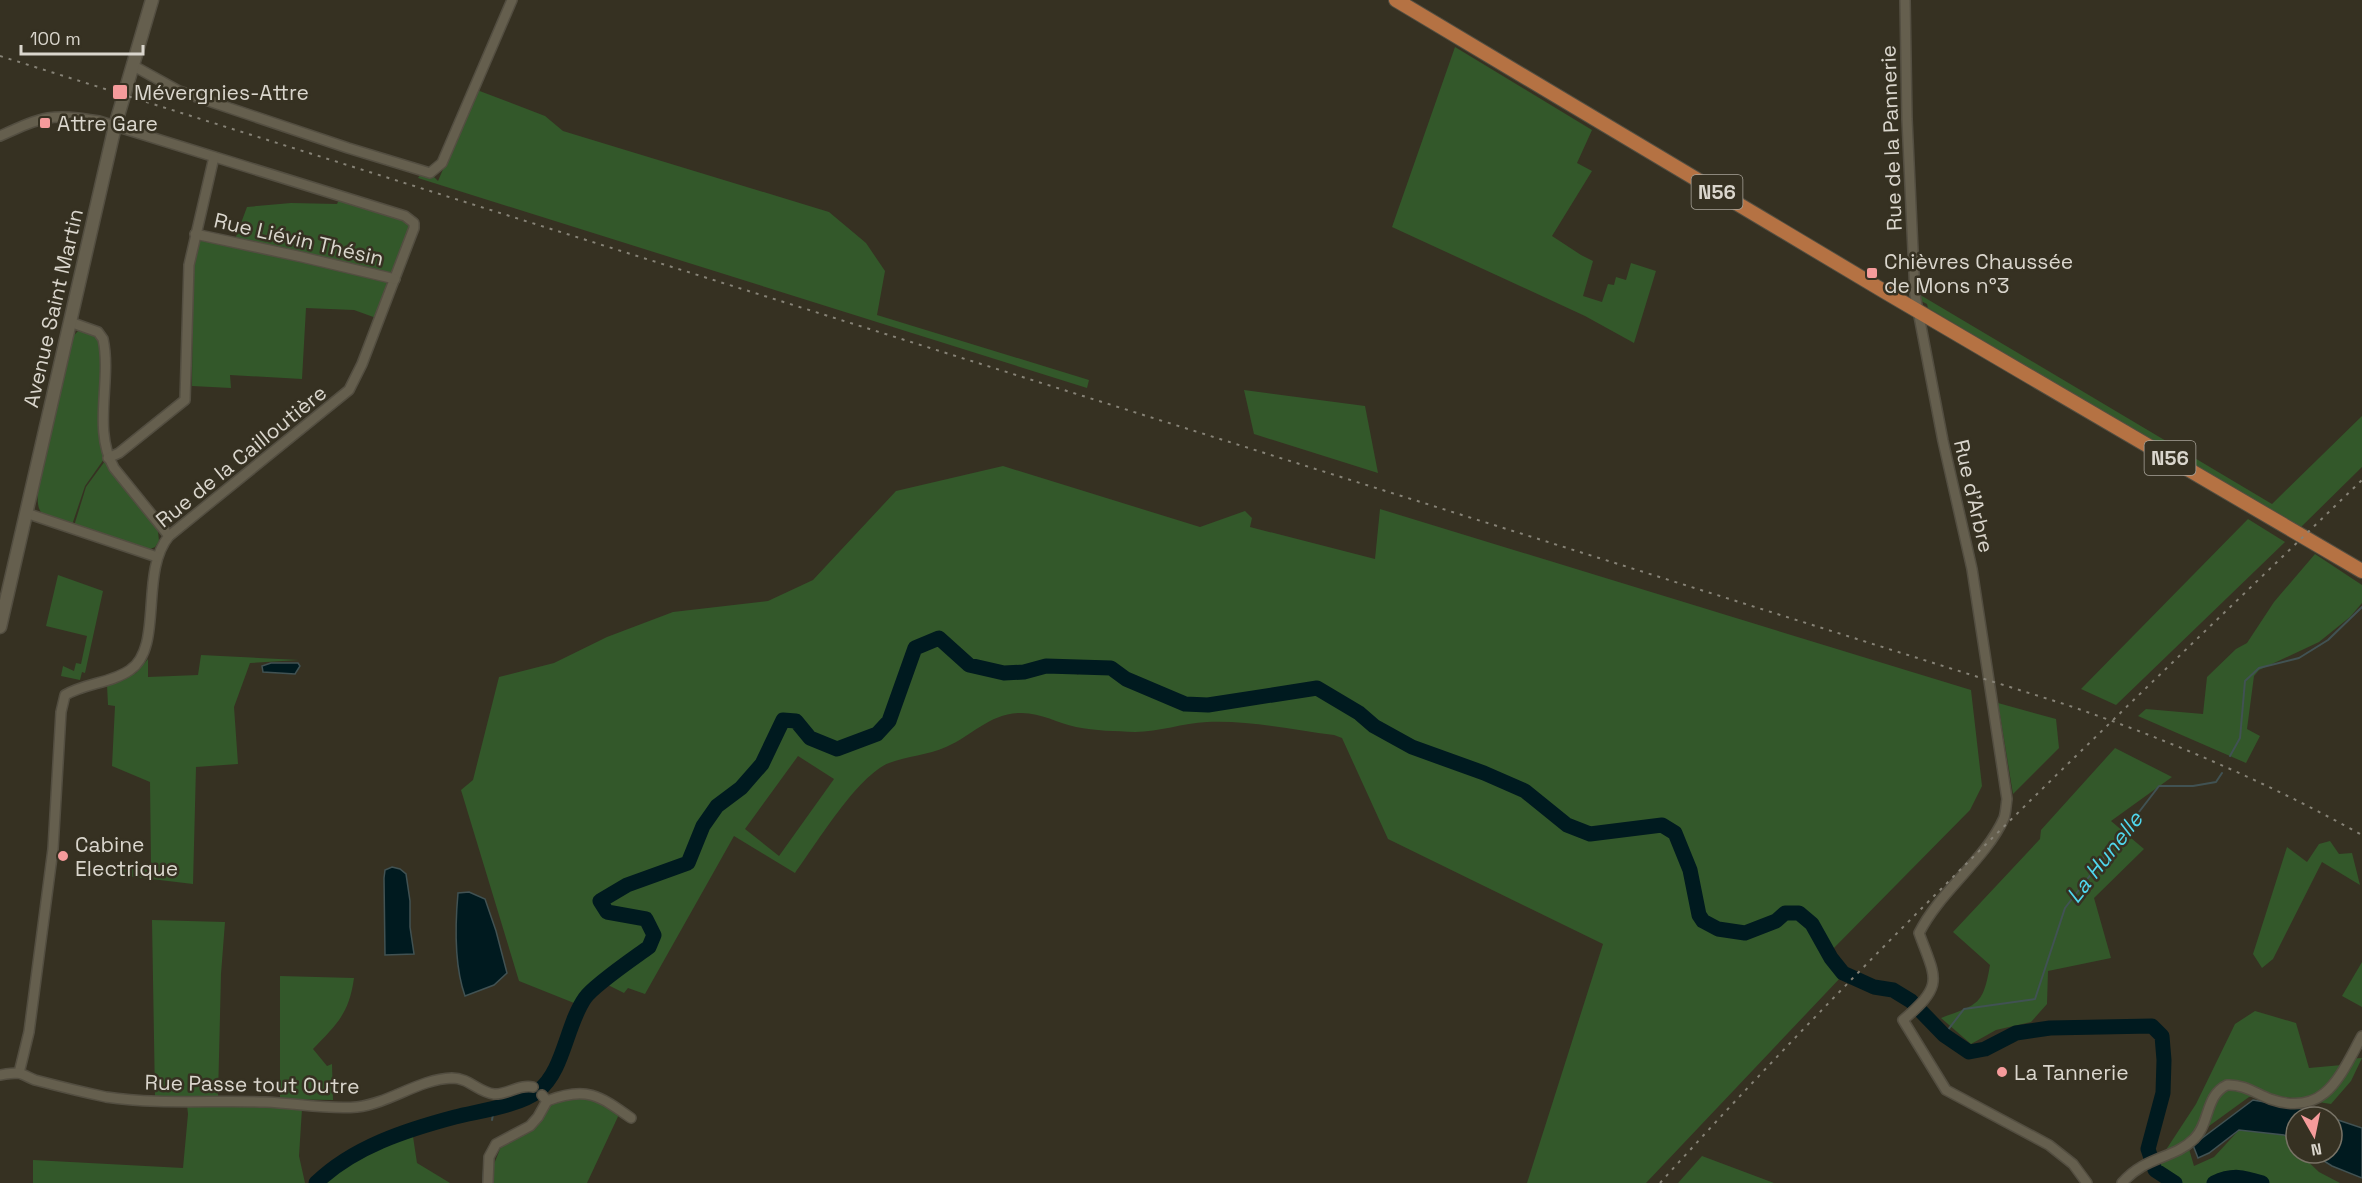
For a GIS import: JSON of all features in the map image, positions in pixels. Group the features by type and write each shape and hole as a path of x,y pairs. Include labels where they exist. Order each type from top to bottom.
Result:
{"main road":[{"name":"N56","path":"1396,0 2361,571"}],"street":[{"name":"Avenue Saint Martin","path":"0,627 115,126 152,0"},
{"path":"132,65 179,91 348,148 430,172 442,163 512,0"},
{"name":"Rue de la Pannerie","path":"1905,0 1907,119 1915,295 1919,310"},
{"path":"0,136 36,120 56,116 99,121 214,157 189,265 185,400 119,453 108,458"},
{"name":"Rue de la Cailloutière","path":"19,1073 27,1046 35,996 53,849 61,712 65,695 78,687 131,670 141,659 147,642 157,557 161,546 169,536 349,390 362,364 414,228 414,223 405,216 214,157"},
{"name":"Rue Liévin Thésin","path":"195,234 395,279"},
{"name":"Rue d'Arbre","path":"1919,310 1937,414 1972,569 2007,800 2004,817 1986,846 1929,913 1919,933 1933,969 1934,982 1926,998 1903,1020 1946,1090 2049,1145 2073,1164 2087,1183"},
{"path":"70,322 98,332 103,339 104,437 108,458 169,536"},
{"path":"26,513 157,557"},
{"path":"2122,1183 2143,1164 2192,1142 2203,1126 2215,1092 2226,1085 2247,1088 2273,1100 2303,1103 2317,1100 2326,1094 2345,1068 2362,1036"},
{"name":"Rue Passe tout Outre","path":"0,1075 19,1073 32,1079 80,1091 139,1101 268,1102 334,1107 355,1107 377,1103 439,1079 454,1078 471,1082 484,1092 496,1094 526,1086 533,1087"},
{"path":"488,1183 489,1157 496,1144 530,1126 538,1117 545,1098 583,1092 609,1103 631,1118"}],"green space":[{"path":"1455,47 1592,130 1577,163 1592,171 1552,236 1593,261 1583,296 1602,302 1608,284 1614,285 1616,277 1626,280 1631,263 1656,271 1634,343 1585,316 1392,227"},
{"path":"477,90 545,116 563,131 829,212 866,243 885,271 877,315 1089,380 1087,388 418,178 420,175 434,177 438,181"},
{"path":"341,195 414,223 379,319 354,310 306,308 302,379 230,375 231,388 192,386 193,263 202,236 234,242 247,207 291,203 337,204"},
{"path":"1917,293 2272,504 2362,416 2362,467 2300,528 1928,308 1927,304 1917,299"},
{"path":"78,331 96,335 101,342 100,439 104,459 85,486 72,525 42,513 38,503 38,483 69,341"},
{"path":"1244,390 1365,406 1378,473 1254,434"},
{"path":"105,461 158,531 159,541 155,547 148,550 74,526 86,487"},
{"path":"1003,466 1200,527 1245,511 1252,518 1250,527 1375,559 1380,509 1971,690 1982,786 1970,810 1827,955 1842,976 1646,1183 1527,1183 1603,944 1388,839 1342,738 1334,735 1223,722 1198,723 1144,732 1113,731 1076,727 1027,713 1008,714 990,721 946,747 889,763 877,770 864,781 838,812 795,873 734,836 645,994 628,988 624,993 608,985 592,1000 584,996 579,1005 519,981 461,790 473,780 499,677 554,663 607,637 673,612 768,601 813,580 896,491","holes":["1067,664 1085,668 1111,668 1144,693 1108,670 1080,670 1078,675","1317,688 1399,741 1501,780 1518,788 1548,811 1523,792 1411,749 1316,690 1252,702 1205,706","798,756 834,779 779,856 745,829","1548,811 1567,825 1590,834 1662,825 1675,832 1692,872 1700,909 1714,930 1704,928 1697,915 1688,870 1674,833 1662,826 1590,835 1567,826"]},
{"path":"2248,519 2285,542 2116,705 2081,689"},
{"path":"2315,554 2362,585 2362,603 2350,617 2319,642 2259,670 2254,676 2247,729 2260,736 2246,763 2138,716 2146,709 2203,714 2207,677 2236,649 2247,643 2274,602"},
{"path":"58,575 103,591 85,673 82,672 80,680 61,676 63,666 74,671 76,663 81,664 87,636 46,626"},
{"path":"201,655 299,660 250,663 234,707 238,764 196,767 193,884 118,875 119,864 151,865 150,782 112,766 115,706 108,705 107,685 136,673 148,659 148,677 198,675"},
{"path":"1998,703 2056,719 2059,748 2013,794"},
{"path":"2115,748 2172,777 2111,821 2144,849 2094,898 2111,958 2048,971 2047,1004 2031,1022 1996,1030 1971,1044 1941,1018 1977,1002 1985,989 1990,965 1953,932 2040,839 2041,830"},
{"path":"2330,841 2339,854 2352,853 2360,885 2322,862 2273,959 2262,968 2253,954 2287,847 2307,862 2319,844"},
{"path":"152,920 225,922 221,974 218,1098 155,1097"},
{"path":"2362,962 2362,1007 2342,996"},
{"path":"280,976 354,978 349,1001 341,1018 313,1049 327,1066 332,1064 333,1100 280,1099"},
{"path":"2255,1011 2296,1023 2309,1068 2342,1065 2345,1059 2362,1058 2351,1081 2331,1104 2266,1094 2249,1097 2187,1142 2194,1166 2214,1157 2239,1130 2284,1135 2284,1165 2312,1165 2319,1172 2340,1183 2166,1183 2158,1162 2196,1104 2235,1024"},
{"path":"585,1090 622,1108 587,1183 493,1183 494,1164 502,1144 532,1129 551,1102"},
{"path":"187,1105 268,1106 302,1109 299,1156 305,1183 33,1183 33,1160 183,1168"},
{"path":"412,1130 417,1163 450,1183 316,1183 361,1151"},
{"path":"1702,1156 1774,1183 1678,1183"}],"water":[{"path":"271,663 298,663 300,666 295,674 263,672 262,666"},
{"path":"392,867 406,874 414,954 385,955 384,878 385,870"},
{"path":"469,892 485,899 507,973 494,985 465,996 457,958 456,919 458,893"},
{"path":"2253,1100 2284,1105 2284,1135 2239,1130 2209,1153 2198,1158 2193,1145"},
{"path":"2344,1122 2362,1128 2362,1178 2330,1165 2344,1165"}],"waterway":[{"name":"La Hunelle","path":"2230,756 2240,738 2245,681 2259,668 2299,658 2328,640 2362,607"},
{"path":"316,1183 346,1159 381,1141 436,1122 520,1101 538,1091 554,1072 573,1021 585,998 605,979 649,947 654,935 646,919 607,912 600,901 627,885 688,863 703,826 717,806 741,788 762,764 783,720 796,721 810,738 837,749 877,734 889,721 915,648 939,638 969,665 1004,673 1024,672 1046,666 1111,668 1126,679 1185,704 1208,705 1317,688 1359,713 1374,726 1412,747 1484,773 1525,791 1567,825 1590,834 1662,825 1675,833 1690,870 1699,915 1703,921 1718,929 1745,933 1776,921 1785,913 1799,913 1812,924 1831,958 1843,973 1874,987 1893,990 1911,1001 1944,1035 1969,1052 1985,1049 2016,1033 2050,1028 2152,1026 2162,1036 2163,1093 2148,1149 2155,1170 2175,1183"},
{"name":"La Hunelle","path":"1944,1035 1964,1009 2035,999 2065,908 2159,786 2193,786 2216,782 2222,773"},
{"path":"492,1120 494,1109"},
{"path":"483,1183 484,1168"},
{"path":"2214,1183 2238,1177 2262,1183"}],"railway":[{"path":"0,56 2064,704 2141,732 2253,779 2362,835"},
{"path":"1660,1183 1744,1092 1917,913 2362,480"}],"place":[{"name":"Mévergnies-Attre","path":"120,92"},
{"name":"Attre Gare","path":"45,123"},
{"name":"Chièvres Chaussée de Mons n°3","path":"1872,273"},
{"name":"Cabine Electrique","path":"63,856"},
{"name":"La Tannerie","path":"2002,1072"}]}
